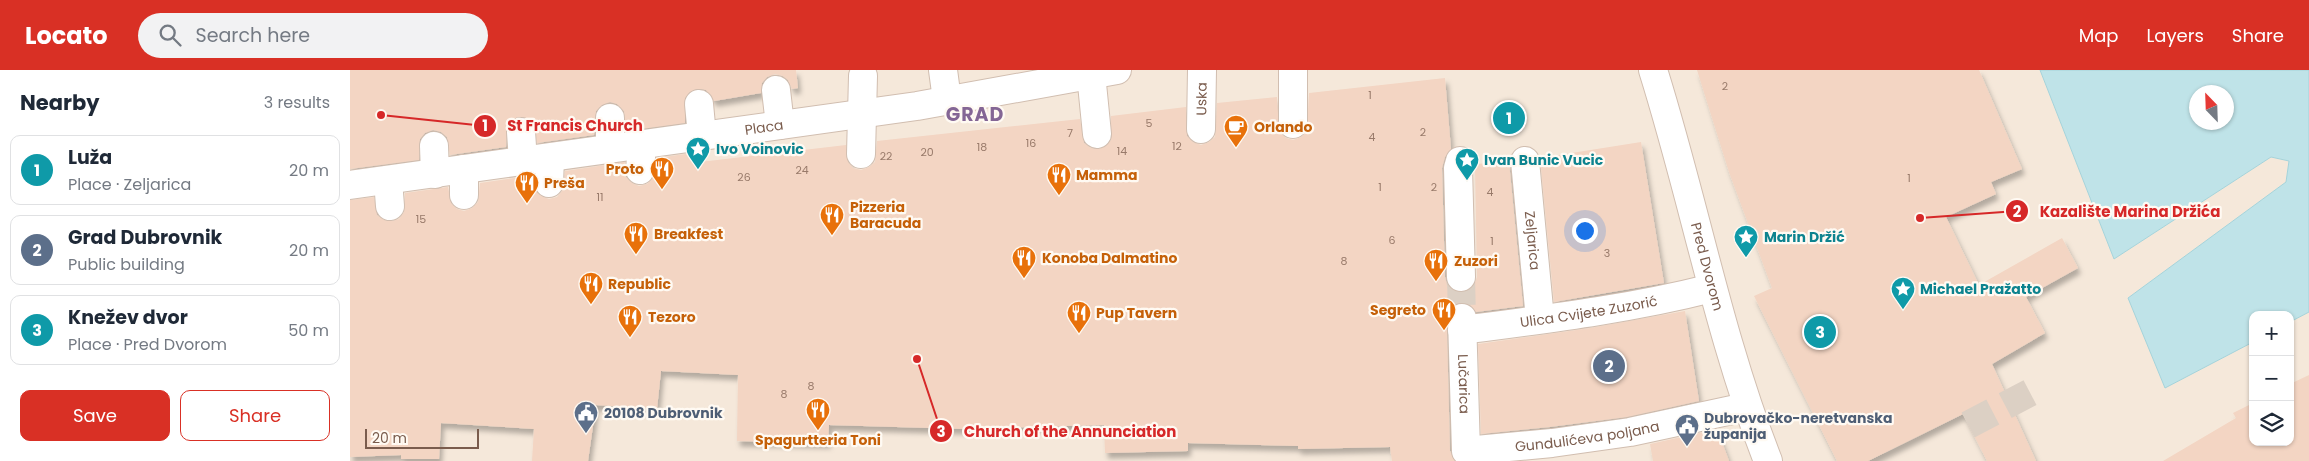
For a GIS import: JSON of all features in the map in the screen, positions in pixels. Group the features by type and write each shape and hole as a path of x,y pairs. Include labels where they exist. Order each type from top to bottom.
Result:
{"street":[{"path":"943,70 947,100"},
{"name":"Uska","path":"1200,129 1202,70"},
{"path":"1293,70 1293,124"},
{"name":"Pred Dvorom","path":"1653,70 1673,133 1712,288 1746,407 1768,461"},
{"path":"1097,134 1104,72"},
{"name":"Placa","path":"350,185 389,193 435,174 464,182 523,161 550,170 610,149 641,158 702,136 947,100 1036,77 1104,72"},
{"path":"861,154 863,76"},
{"path":"776,90 780,125"},
{"path":"700,104 702,136"},
{"path":"610,118 610,149"},
{"path":"521,132 523,161"},
{"path":"434,146 435,174"},
{"path":"1460,161 1458,168 1461,277"},
{"name":"Zeljarica","path":"1525,161 1540,319"},
{"name":"Ulica Cvijete Zuzorić","path":"1462,324 1540,319 1666,300 1712,288"},
{"name":"Lučarica","path":"1462,324 1479,452"},
{"name":"Gundulićeva poljana","path":"1479,452 1630,432 1746,407"}],"shaded area":[{"path":"350,70 2040,70 2114,259 2271,157 2289,161 2286,182 2128,298 2165,388 2249,344 2249,446 2294,446 2294,320 2309,312 2309,461 350,461"}],"water":[{"path":"2040,70 2309,70 2309,312 2294,320 2294,311 2249,311 2249,344 2165,388 2128,298 2286,182 2289,161 2271,157 2114,259"}],"building":[{"path":"350,70 796,70 798,88 792,89 788,80 783,76 775,74 767,77 762,83 761,93 714,101 706,90 697,89 690,92 685,98 685,123 626,131 624,111 617,104 610,102 602,105 596,111 594,135 537,143 534,123 527,118 519,117 512,119 507,126 506,147 450,155 447,137 441,132 433,130 425,133 420,139 419,160 350,169"},
{"path":"1697,70 1979,70 2022,169 1991,182 1996,194 1946,217 1979,285 2062,238 2078,268 2026,297 2045,333 1992,364 2036,461 1987,461 1963,414 1868,461 1837,461 1754,296 1772,288 1729,172"},
{"path":"1445,78 1451,149 1445,157 1442,168 1445,277 1447,285 1453,290 1462,293 1469,291 1477,277 1475,164 1509,162 1523,306 1476,312 1470,305 1461,302 1453,305 1448,311 1450,451 1455,461 1392,461 1390,447 1298,449 1298,446 1188,443 1188,451 1105,453 1104,425 964,429 829,425 828,443 737,441 738,375 661,371 657,409 596,405 588,461 532,461 534,429 441,423 439,459 401,459 401,455 350,457 350,200 374,197 377,215 384,220 392,221 399,219 404,212 405,193 448,187 451,203 457,209 464,211 472,208 478,202 480,183 534,175 535,191 549,199 557,197 562,191 565,171 625,162 626,177 632,183 639,186 647,184 653,178 657,158 699,152 700,162 846,145 848,162 853,168 861,170 875,162 877,141 1080,119 1084,143 1091,148 1099,149 1106,146 1111,140 1111,116 1186,107 1187,136 1193,142 1201,145 1215,137 1217,103 1277,97 1279,131 1286,138 1293,140 1301,137 1307,131 1309,93"},
{"path":"1641,142 1664,283 1554,302 1540,158"},
{"path":"1685,311 1699,401 1627,417 1481,434 1478,344 1590,328"},
{"path":"2309,375 2309,461 2163,461 2236,418 2233,413 2249,405 2249,446 2294,446 2294,382"},
{"name":"Dubrovačko-neretvanska županija","path":"1717,429 1729,461 1653,461 1650,444"}],"tunnel":[{"path":"1461,277 1462,318"},
{"path":"1968,425 2033,391"}],"place":[{"name":"St Francis Church","path":"381,115"},
{"name":"Luža","path":"1509,118"},
{"name":"Orlando","path":"1236,148"},
{"name":"Ivo Voinovic","path":"698,170"},
{"name":"Ivan Bunic Vucic","path":"1467,181"},
{"name":"Proto","path":"662,190"},
{"name":"Mamma","path":"1059,196"},
{"name":"Preša","path":"527,204"},
{"name":"Kazalište Marina Držića","path":"1920,218"},
{"name":"Pizzeria Baracuda","path":"832,236"},
{"name":"Breakfest","path":"636,255"},
{"name":"Marin Držić","path":"1746,258"},
{"name":"Konoba Dalmatino","path":"1024,279"},
{"name":"Zuzori","path":"1436,282"},
{"name":"Republic","path":"591,305"},
{"name":"Michael Pražatto","path":"1903,310"},
{"name":"Segreto","path":"1444,331"},
{"name":"Knežev dvor","path":"1820,332"},
{"name":"Pup Tavern","path":"1079,334"},
{"name":"Tezoro","path":"630,338"},
{"name":"Church of the Annunciation","path":"917,359"},
{"name":"Grad Dubrovnik","path":"1609,366"},
{"name":"Spagurtteria Toni","path":"818,431"},
{"name":"20108 Dubrovnik","path":"586,434"},
{"name":"Dubrovačko-neretvanska županija","path":"1687,447"}],"district":[{"name":"GRAD","path":"975,114"}]}
